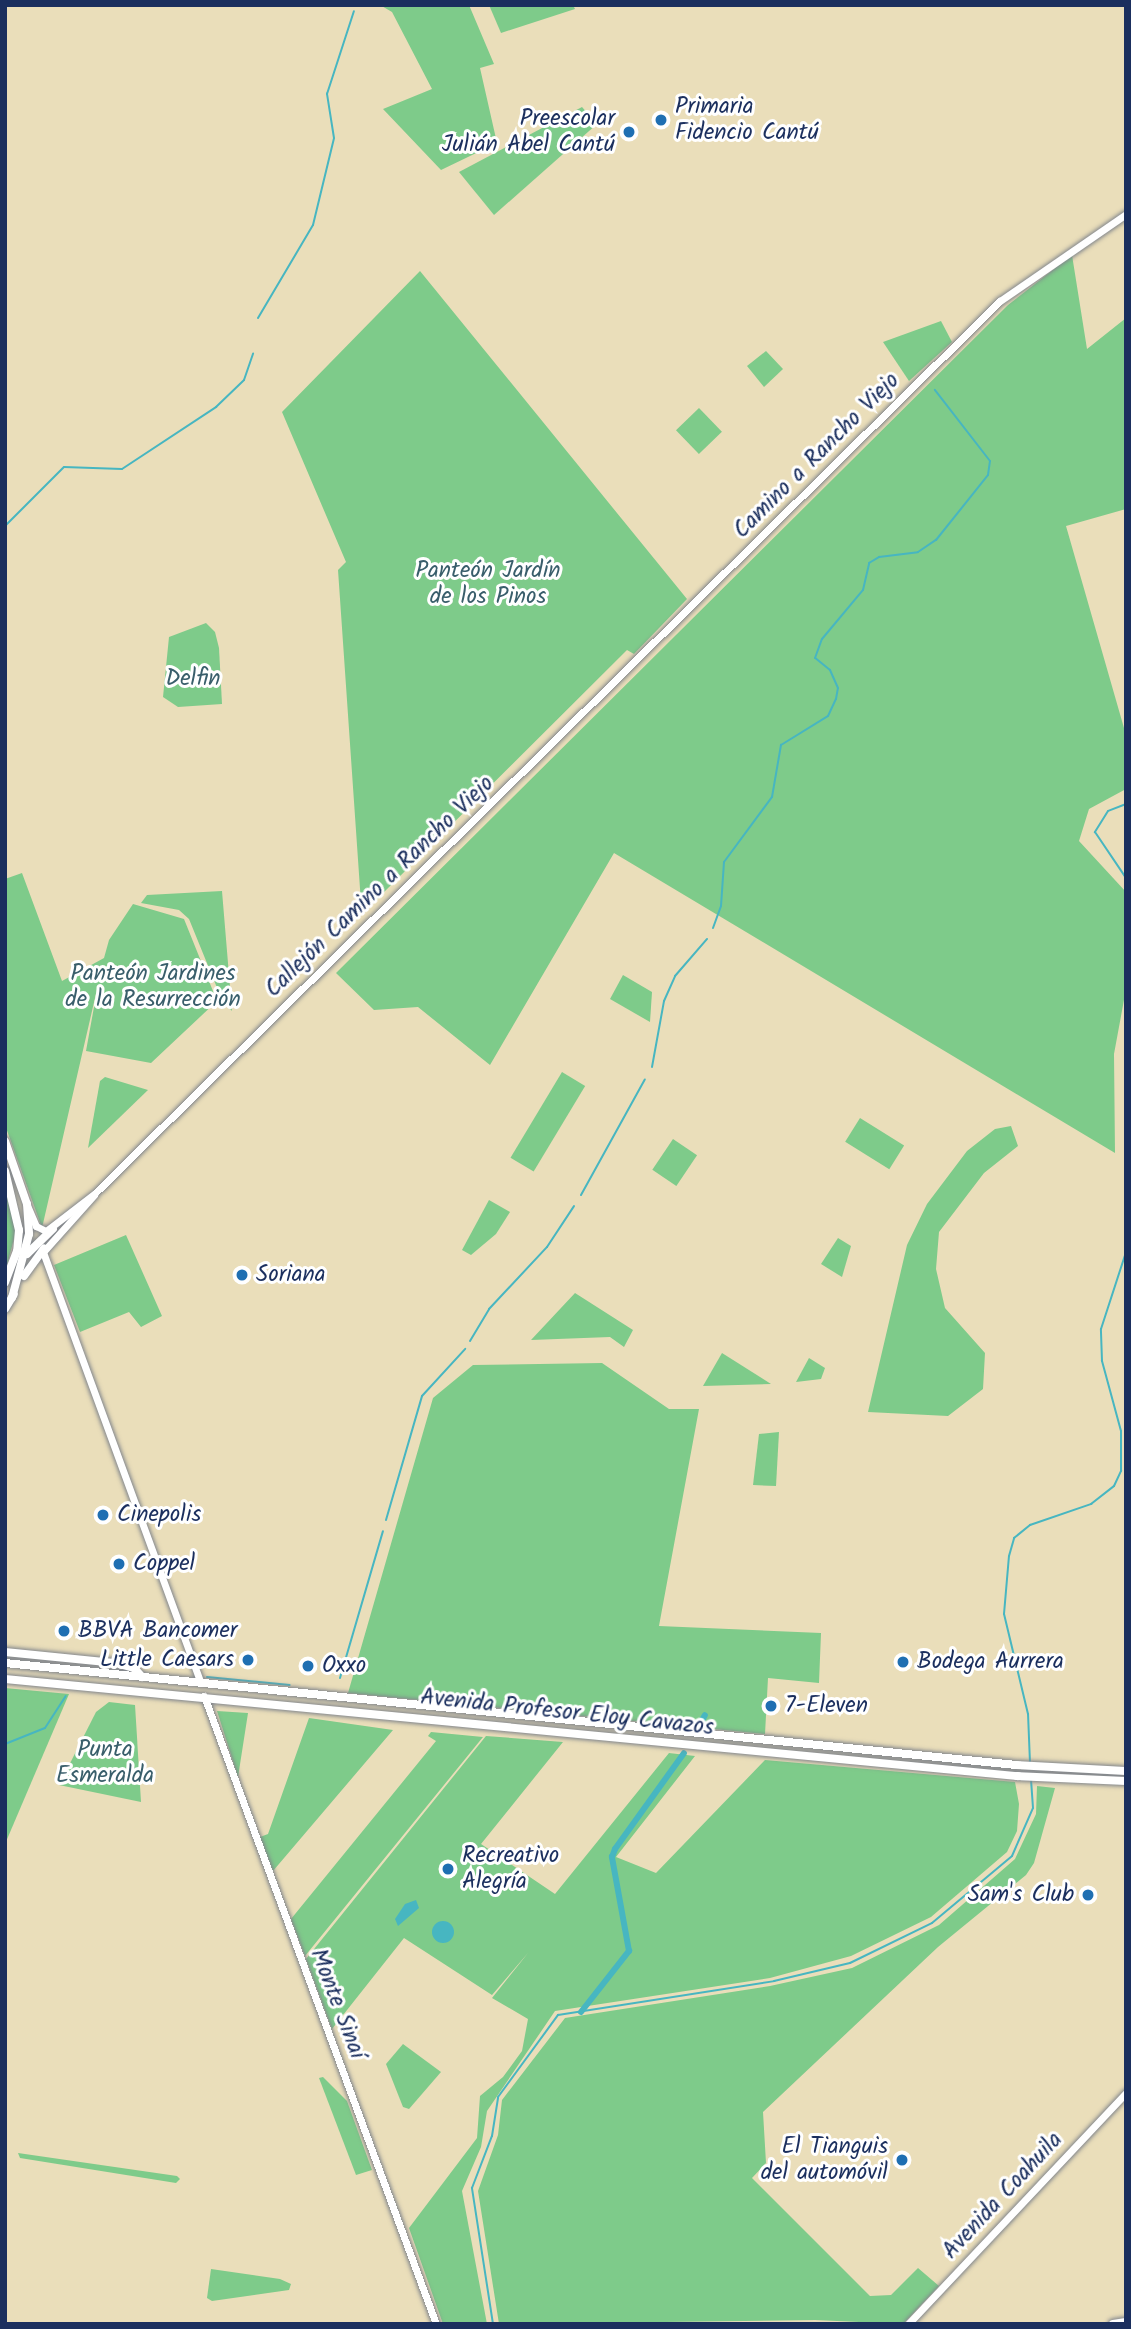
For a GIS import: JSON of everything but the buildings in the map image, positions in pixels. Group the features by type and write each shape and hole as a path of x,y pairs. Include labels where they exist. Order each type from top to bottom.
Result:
{"main road":[{"path":"5,1141 27,1204 33,1251 5,1309"},
{"path":"5,1171 33,1251"},
{"path":"6,1281 17,1251 17,1210"},
{"path":"6,1281 53,1229"},
{"path":"5,1652 116,1663 134,1668 142,1677"},
{"path":"34,1654 42,1667"},
{"name":"Avenida Profesor Eloy Cavazos","path":"5,1663 1016,1765 1126,1771"},
{"path":"84,1687 90,1679 115,1675"},
{"name":"Avenida Profesor Eloy Cavazos","path":"5,1679 1017,1776 1126,1781"},
{"path":"520,1728 538,1725 540,1717"},
{"path":"550,1731 551,1723 570,1721"},
{"path":"805,1755 826,1745 843,1759"},
{"path":"1114,2324 1126,2322"}],"street":[{"name":"Camino a Rancho Viejo","path":"552,746 1000,301 1126,214"},
{"name":"Callejón Camino a Rancho Viejo","path":"53,1229 94,1194 552,746"},
{"path":"33,1251 94,1194"},
{"path":"27,1204 38,1227 53,1229"},
{"path":"33,1251 49,1275 200,1681"},
{"path":"33,1251 49,1275"},
{"name":"Monte Sinaí","path":"204,1696 436,2324"},
{"name":"Avenida Coahuila","path":"908,2324 1126,2093"}],"green space":[{"path":"380,5 469,5 494,64 480,68 497,143 441,170 383,109 432,89 392,12"},
{"path":"489,5 573,5 575,9 501,33"},
{"path":"582,107 597,124 494,215 459,172"},
{"path":"1072,255 1087,349 1126,318 1126,509 1066,526 1126,735 1126,789 1089,809 1079,841 1126,892 1126,989 1114,1054 1115,1153 614,853 490,1065 418,1007 374,1010 336,973 1008,305"},
{"name":"Panteón Jardín de los Pinos","path":"420,271 687,599 634,654 627,650 371,905 361,903 338,570 346,562 282,412"},
{"path":"941,321 952,342 909,381 883,342"},
{"path":"766,351 783,369 764,387 747,366"},
{"path":"699,408 722,432 699,454 676,430"},
{"name":"Delfin","path":"206,623 215,632 219,648 222,704 178,707 163,697 169,637"},
{"name":"Panteón Jardines de la Resurrección","path":"22,873 62,981 104,958 109,940 133,904 184,919 217,1001 151,1063 86,1051 98,985 42,1228 5,1125 5,879"},
{"path":"222,891 232,1011 222,1000 189,919 179,910 141,903 147,895"},
{"path":"623,975 652,992 650,1022 610,999"},
{"path":"562,1072 585,1086 534,1172 510,1158"},
{"path":"105,1077 148,1090 88,1148 100,1081"},
{"path":"860,1118 904,1146 889,1169 845,1142"},
{"path":"1011,1126 1018,1146 984,1173 939,1232 936,1269 945,1308 985,1353 983,1389 948,1416 868,1412 907,1245 927,1204 967,1151 995,1129"},
{"path":"673,1139 697,1155 676,1186 652,1170"},
{"path":"5,1184 16,1231 5,1273"},
{"path":"489,1200 510,1212 496,1234 471,1255 462,1250"},
{"path":"126,1235 162,1316 141,1327 129,1312 80,1332 54,1265"},
{"path":"838,1238 851,1246 842,1277 821,1264"},
{"path":"575,1293 633,1330 624,1347 610,1337 531,1340"},
{"path":"722,1353 771,1384 703,1386"},
{"path":"809,1358 825,1368 821,1379 796,1382"},
{"path":"602,1363 669,1409 699,1409 659,1626 821,1633 819,1683 768,1678 765,1734 348,1693 433,1398 473,1365"},
{"path":"779,1432 776,1486 753,1485 759,1434"},
{"path":"5,1688 69,1694 5,1844"},
{"name":"Punta Esmeralda","path":"109,1702 135,1705 141,1802 59,1785 96,1712"},
{"path":"217,1711 248,1713 238,1777"},
{"path":"309,1718 393,1730 273,1871 260,1837 268,1834"},
{"path":"431,1732 483,1737 305,1956 291,1919 436,1741 428,1736"},
{"path":"486,1736 563,1742 481,1844 555,1894 669,1753 695,1756 616,1857 656,1873 765,1760 1015,1782 1019,1804 1017,1831 1007,1852 931,1917 851,1956 770,1978 555,2011 487,2111 481,2147 462,2191 487,2324 443,2324 409,2228 477,2138 480,2096 503,2077 522,2051 528,2019 492,1998 528,1953 492,1995 404,1938 332,2029 306,1959"},
{"path":"1037,1786 1055,1788 1034,1863 1026,1875 938,1947 763,2112 766,2163 752,2178 870,2296 891,2295 918,2268 939,2286 903,2324 815,2320 499,2324 478,2191 498,2135 502,2100 565,2018 770,1986 852,1968 939,1925 1015,1859 1036,1814"},
{"path":"403,2044 441,2072 409,2109 403,2107 386,2064"},
{"path":"323,2077 347,2101 372,2170 356,2175 319,2078"},
{"path":"18,2153 177,2176 180,2179 176,2183 20,2158"},
{"path":"211,2269 280,2279 291,2284 289,2290 212,2301 207,2298"}],"water":[{"path":"416,1900 419,1908 398,1926 395,1919 405,1904"},
{"path":"443,1921 451,1924 454,1932 451,1940 443,1943 435,1940 432,1932 435,1924"}],"waterway":[{"path":"258,318 313,225 334,138 327,94 354,11"},
{"path":"5,526 64,467 122,469 216,407 244,380 253,354"},
{"path":"713,928 721,906 724,862 772,797 781,745 828,716 836,699 838,688 830,670 815,658 822,639 863,590 869,563 879,557 918,552 936,540 988,475 990,461 935,390"},
{"path":"1126,804 1108,811 1095,832 1126,878"},
{"path":"652,1067 664,1001 675,976 707,939"},
{"path":"581,1195 645,1079"},
{"path":"1126,1104 1126,1140"},
{"path":"470,1341 489,1309 547,1247 574,1206"},
{"path":"1030,1763 1028,1714 1004,1614 1009,1556 1014,1538 1030,1525 1091,1504 1114,1486 1121,1471 1121,1431 1102,1361 1101,1329 1126,1252"},
{"path":"386,1520 422,1396 465,1349"},
{"path":"340,1678 383,1531"},
{"path":"207,1677 290,1685"},
{"path":"5,1744 45,1728 66,1696"},
{"path":"700,1724 705,1715"},
{"path":"581,2012 629,1951 612,1857 615,1849 684,1753"},
{"path":"493,2324 472,2188 492,2136 498,2097 558,2015 774,1981 850,1963 932,1923 1012,1856 1033,1808 1031,1780"}],"place":[{"name":"Primaria Fidencio Cantú","path":"661,120"},
{"name":"Preescolar Julián Abel Cantú","path":"629,132"},
{"name":"Soriana","path":"242,1275"},
{"name":"Cinepolis","path":"103,1515"},
{"name":"Coppel","path":"119,1564"},
{"name":"BBVA Bancomer","path":"64,1631"},
{"name":"Little Caesars","path":"248,1660"},
{"name":"Bodega Aurrera","path":"903,1662"},
{"name":"Oxxo","path":"308,1666"},
{"name":"7-Eleven","path":"771,1706"},
{"name":"Recreativo Alegría","path":"448,1869"},
{"name":"Sam's Club","path":"1088,1895"},
{"name":"El Tianguis del automóvil","path":"902,2160"}]}
